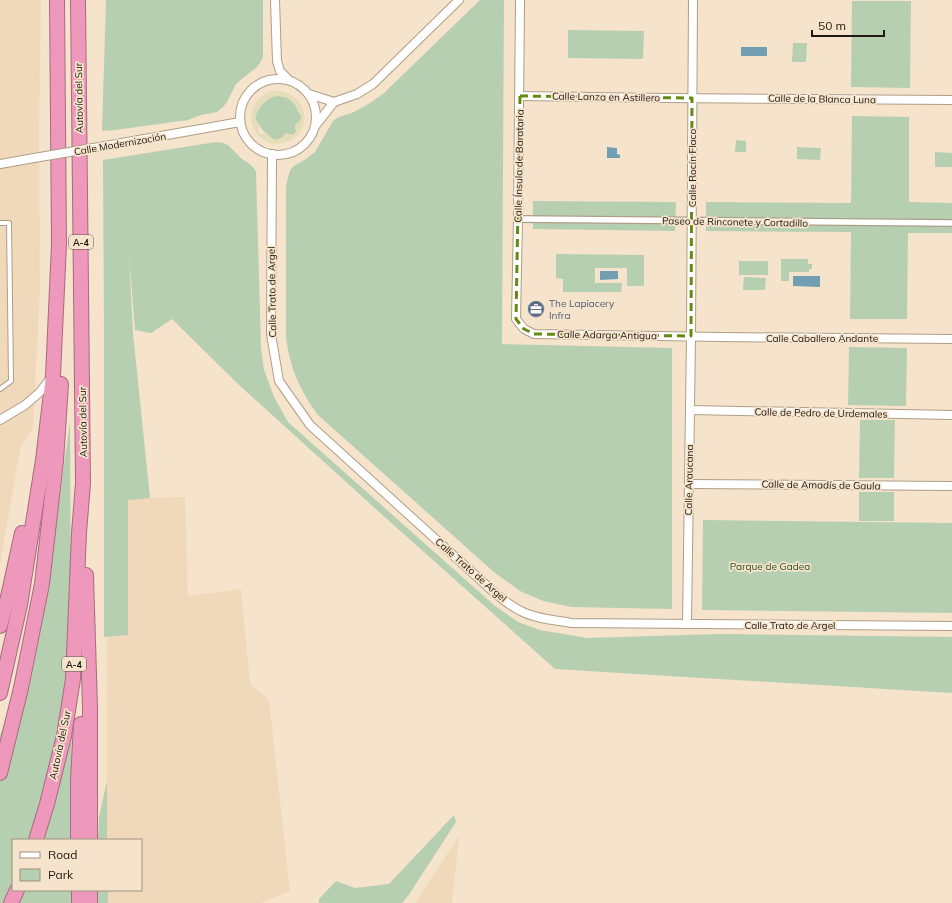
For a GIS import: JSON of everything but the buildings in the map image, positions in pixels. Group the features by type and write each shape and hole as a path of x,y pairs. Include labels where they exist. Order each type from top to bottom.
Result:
{"highway":[{"name":"Autovía del Sur","path":"0,694 20,605 43,460 53,376 59,244 57,0"},
{"name":"Autovía del Sur","path":"36,839 47,804 64,736 73,679 79,533 83,483 78,0"},
{"path":"0,772 21,688 43,577 56,461 61,388 59,244"},
{"path":"0,626 23,532 38,441 49,412"},
{"path":"83,483 90,708 90,839"},
{"path":"78,839 78,779 87,604"},
{"path":"11,903 17,891"},
{"path":"79,891 79,903"},
{"path":"90,891 90,903"}],"street":[{"path":"275,0 277,61 280,71 288,79 296,83 310,94 334,102"},
{"path":"288,79 277,78 258,84 249,91 240,111 240,122 244,134 251,143 261,151 272,154 284,154 295,151 304,145 334,102 357,94 373,84 459,0"},
{"name":"Calle Ínsula de Barataria","path":"520,0 520,96 516,319 524,329"},
{"name":"Calle Rocín Flaco","path":"691,336 693,0"},
{"path":"267,80 277,61"},
{"path":"310,94 316,109 316,126"},
{"name":"Calle Lanza en Astillero","path":"520,96 692,98"},
{"name":"Calle de la Blanca Luna","path":"692,98 952,100"},
{"name":"Calle Modernización","path":"0,164 240,122"},
{"name":"Calle Trato de Argel","path":"272,154 271,334 279,381 310,425 497,595 523,612 545,619 571,623 952,626"},
{"name":"Paseo de Rinconete y Cortadillo","path":"518,219 952,223"},
{"name":"Calle Adarga Antigua","path":"524,329 534,334 691,336"},
{"name":"Calle Araucana","path":"687,624 691,336"},
{"name":"Calle Caballero Andante","path":"691,336 952,339"},
{"path":"0,420 25,405 39,393 53,376"},
{"name":"Calle de Pedro de Urdemales","path":"690,410 952,415"},
{"name":"Calle de Amadís de Gaula","path":"689,484 952,486"}],"lane":[{"path":"0,222 9,223 11,381 0,389"}],"highlighted area":[{"path":"520,96 692,98 691,336 534,334 524,329 516,319"}],"shaded area":[{"path":"0,0 41,0 39,131 40,290 33,428 21,445 0,564"},
{"path":"185,497 188,596 241,589 250,684 269,700 290,891 261,903 108,903 108,891 142,891 142,839 107,839 107,637 127,498"},
{"path":"459,836 452,903 415,903"}],"green space":[{"path":"106,0 263,0 263,57 256,68 236,84 227,102 217,112 201,115 188,120 102,131"},
{"path":"480,0 504,0 502,344 672,348 672,609 571,607 543,601 520,591 495,573 318,415 301,388 293,370 286,338 286,186 290,170 315,152 333,121 339,117 354,112 384,93"},
{"path":"852,1 911,1 910,88 851,87"},
{"path":"568,30 644,31 643,59 568,58"},
{"path":"793,43 807,43 806,62 792,62"},
{"path":"276,96 287,98 293,102 301,118 295,126 295,134 291,135 287,133 282,138 276,140 264,131 255,118 262,104"},
{"path":"852,116 909,117 909,202 952,203 952,233 908,233 907,319 850,319 851,232 706,231 706,202 851,203"},
{"path":"736,140 746,141 746,152 735,152"},
{"path":"216,142 228,145 256,171 261,348 264,370 274,397 288,422 495,606 518,622 540,630 587,638 718,634 952,637 952,693 555,669 239,385 172,319 151,333 135,330 129,255 133,333 150,498 128,500 128,635 104,637 103,160"},
{"path":"797,147 821,148 820,160 797,159"},
{"path":"935,152 952,153 952,167 935,167"},
{"path":"533,201 676,202 675,231 533,229"},
{"path":"556,254 644,255 644,286 627,286 627,268 595,268 595,283 622,283 621,292 563,292 563,279 556,278"},
{"path":"781,259 808,259 808,264 812,264 812,269 809,269 809,272 789,272 789,281 781,281"},
{"path":"739,261 768,261 768,275 739,275"},
{"path":"744,277 766,278 765,290 743,290"},
{"path":"849,347 907,348 906,406 848,405"},
{"path":"860,420 895,420 894,478 859,478"},
{"path":"70,421 72,839 12,839 12,891 73,891 73,903 0,903 0,736 48,585"},
{"path":"859,492 894,492 894,521 859,521"},
{"name":"Parque de Gadea","path":"703,520 952,523 952,613 702,610"},
{"path":"107,781 107,839 98,839 99,817"},
{"path":"454,815 456,822 402,903 319,903 319,899 336,881 355,888 389,884"},
{"path":"96,891 108,891 108,903 96,903"}],"sand":[{"path":"272,91 280,91 293,96 298,101 304,113 304,120 301,131 296,137 286,142 275,144 265,141 257,134 253,126 251,116 254,106 260,98","holes":["280,96 293,102 302,118 296,125 296,131 294,134 291,135 285,133 282,138 276,140 270,137 266,132 262,134 259,133 258,129 260,126 255,118 265,101 272,97"]}],"water":[{"path":"741,47 767,47 767,56 741,56"},
{"path":"607,147 617,148 617,154 620,155 620,158 607,158"},
{"path":"600,271 618,271 618,279 600,280"},
{"path":"793,276 820,276 820,287 793,286"}],"place":[{"name":"The Lapiacery Infra","path":"536,309"}]}
